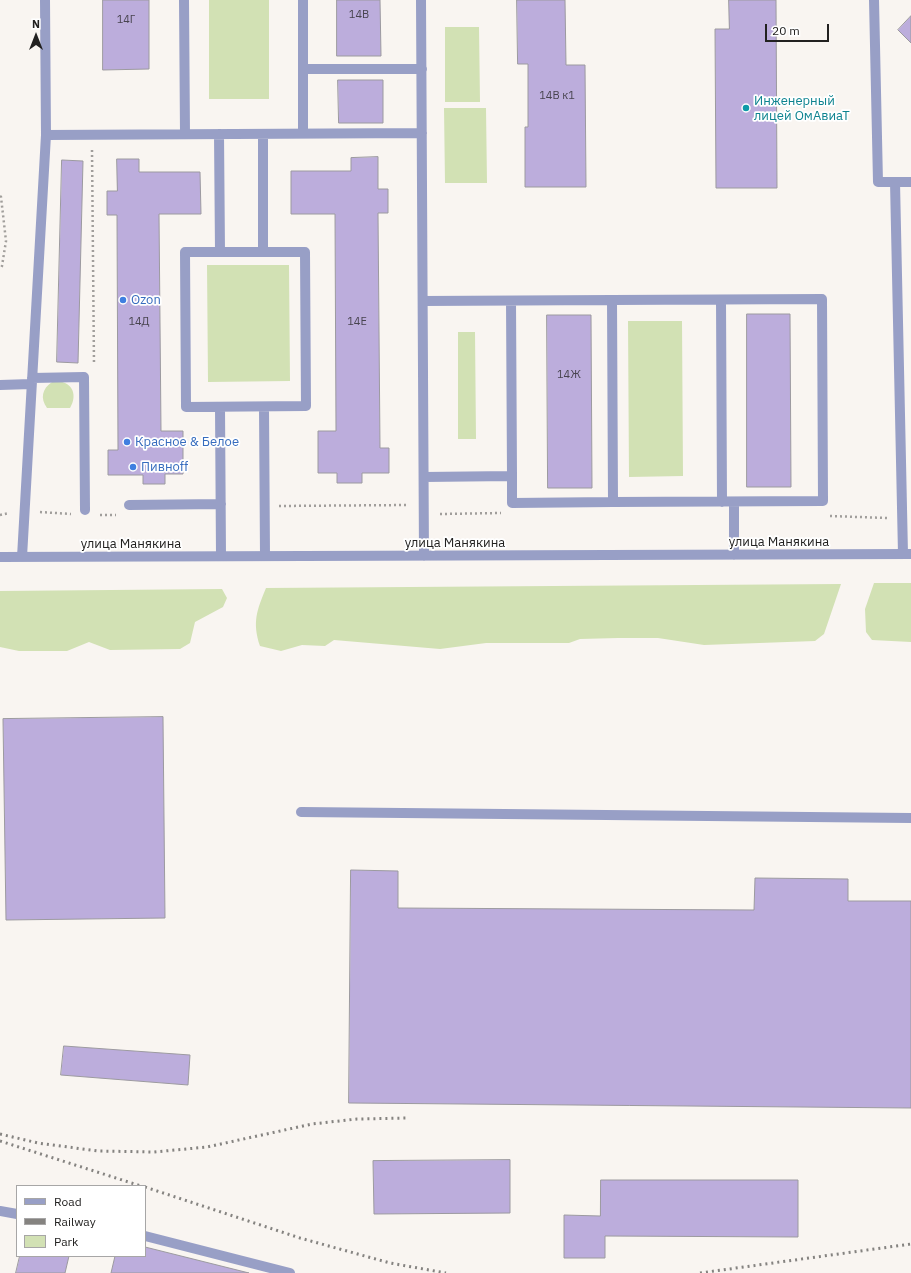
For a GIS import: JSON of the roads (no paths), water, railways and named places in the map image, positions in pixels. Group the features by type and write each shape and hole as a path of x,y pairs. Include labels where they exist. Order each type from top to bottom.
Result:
{"street":[{"path":"22,557 46,135 45,0"},
{"path":"184,0 185,134"},
{"path":"303,0 303,133"},
{"path":"421,0 424,556"},
{"path":"874,0 878,182 911,182"},
{"path":"303,69 422,68"},
{"path":"46,135 422,133"},
{"path":"219,134 220,252"},
{"path":"262,134 263,252"},
{"path":"895,182 907,554"},
{"path":"185,252 263,252 305,252 306,406 186,407 185,252"},
{"path":"423,302 511,301 612,300 822,299 823,501 512,503 511,301"},
{"path":"612,300 613,502"},
{"path":"721,300 722,502"},
{"path":"0,384 84,377 85,510"},
{"path":"220,407 221,556"},
{"path":"264,407 265,556"},
{"path":"424,477 512,476"},
{"path":"734,502 734,555"},
{"path":"129,505 221,504"},
{"name":"улица Манякина","path":"0,557 907,554"},
{"path":"301,812 911,818"},
{"path":"0,1211 16,1214"},
{"path":"146,1236 290,1273"}],"railway":[{"path":"0,1134 38,1143 98,1151 154,1152 207,1147 312,1124 357,1119 409,1118"},
{"path":"0,1141 138,1185"},
{"path":"146,1187 300,1238 390,1263 446,1273"},
{"path":"700,1273 911,1244"}],"place":[{"name":"Инженерный лицей ОмАвиаТ","path":"746,108"},
{"name":"Ozon","path":"123,300"},
{"name":"Красное & Белое","path":"127,442"},
{"name":"Пивноff","path":"133,467"}]}
